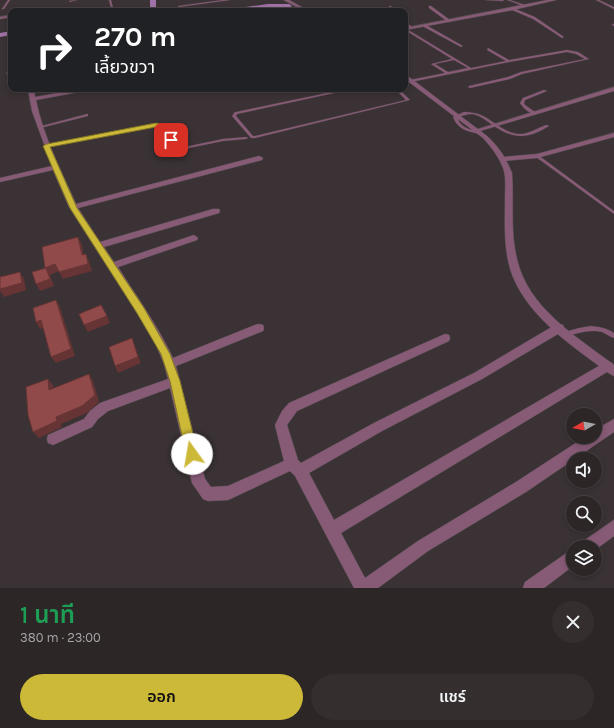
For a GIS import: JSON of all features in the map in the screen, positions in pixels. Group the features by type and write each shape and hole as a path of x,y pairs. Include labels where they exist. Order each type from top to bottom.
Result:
{"street":[{"path":"286,0 301,8"},
{"path":"408,28 554,0"},
{"path":"331,530 611,368 563,331 530,299 520,280 512,258 508,173 503,159 496,148 479,131 408,80"},
{"path":"479,131 614,89"},
{"path":"55,92 31,94 40,127 55,168 73,208 99,245 161,344 170,364 175,381 199,483 208,494 228,494 296,468 478,376 563,331"},
{"path":"503,159 537,156 614,135"},
{"path":"73,208 259,158"},
{"path":"0,180 55,168"},
{"path":"99,245 216,211"},
{"path":"111,266 194,238"},
{"path":"170,364 259,328"},
{"path":"445,338 293,407 286,415 281,425 296,468 364,588 424,546 521,487 614,425"},
{"path":"53,440 88,423 94,415 104,407 175,381"},
{"path":"596,540 614,527"},
{"path":"531,588 566,562"}],"lane":[{"path":"3,8 9,0"},
{"path":"70,1 76,0"},
{"path":"179,6 229,0"},
{"path":"486,0 503,0"},
{"path":"508,0 527,6"},
{"path":"597,0 614,8"},
{"path":"430,7 449,21"},
{"path":"513,9 534,18 564,37"},
{"path":"408,25 411,28"},
{"path":"424,26 462,46"},
{"path":"408,31 471,69"},
{"path":"488,48 509,61"},
{"path":"408,79 447,74 567,51 576,53 588,59 521,73 508,78 470,86"},
{"path":"447,74 432,64 454,59"},
{"path":"534,113 524,106 522,103 524,99 545,91"},
{"path":"337,92 236,113 234,116 252,137 256,137 408,100 400,92"},
{"path":"458,116 470,113 478,114 510,133 519,135 547,126"},
{"path":"40,127 87,115"},
{"path":"47,146 156,125 159,126 179,149 222,140 246,138"},
{"path":"537,156 614,213"},
{"path":"563,331 589,328 599,329 614,336"}],"building":[{"path":"78,237 82,255 86,254 88,264 59,272 55,264 45,268 42,247"},
{"path":"46,268 50,279 36,284 32,272"},
{"path":"20,272 22,283 0,289 0,277"},
{"path":"56,300 71,349 51,357 41,320 36,322 33,308"},
{"path":"101,305 107,316 84,325 79,314"},
{"path":"132,338 138,357 115,366 109,347"},
{"path":"89,374 95,395 82,406 56,417 57,421 33,432 28,415 26,387 48,379 49,390"}],"waterway":[{"path":"153,0 153,8"},
{"path":"253,8 289,6"},
{"path":"0,35 8,34"}],"route":[{"path":"171,140 159,126 156,125 47,146 73,208 99,245 161,344 170,364 175,381 192,454"}]}
